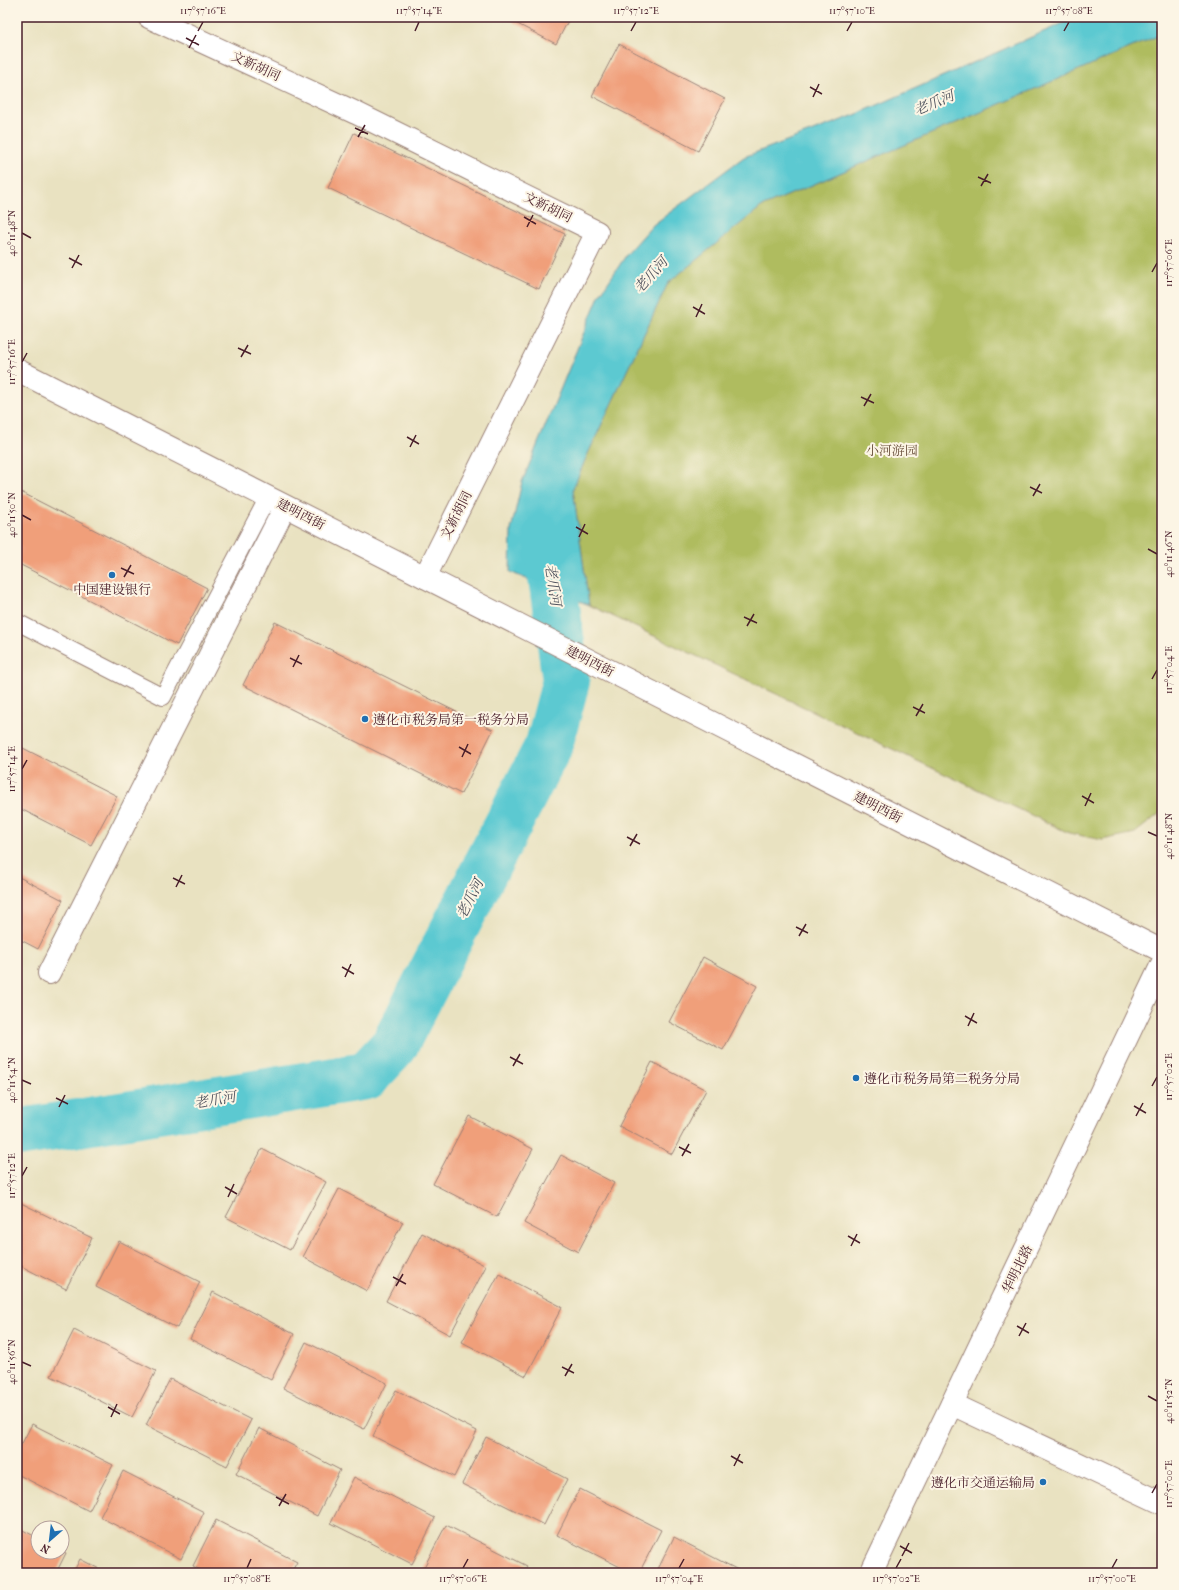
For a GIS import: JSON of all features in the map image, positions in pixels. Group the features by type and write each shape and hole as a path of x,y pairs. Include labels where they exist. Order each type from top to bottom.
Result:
{"main road":[{"name":"文新胡同","path":"149,17 356,113 597,232 425,577"},
{"name":"建明西街","path":"17,370 1162,951"},
{"path":"49,973 277,502"},
{"name":"华明北路","path":"871,1573 1162,964"},
{"path":"952,1404 1162,1503"}],"lane":[{"path":"17,622 163,697 277,502"}],"green space":[{"name":"小河游园","path":"1162,34 1162,807 1159,814 1135,833 1102,840 1069,833 589,605 573,489 585,460 668,283 761,207"}],"water":[{"path":"1077,17 1162,17 1162,34 761,207 668,283 585,460 573,489 589,605 510,572 511,530 522,482 599,296 627,254 653,225 744,157 855,115"}],"building":[{"path":"504,17 570,17 556,44"},
{"path":"619,44 725,99 698,151 592,96"},
{"path":"354,133 565,234 539,289 328,188"},
{"name":"中国建设银行","path":"17,490 207,588 177,645 17,563"},
{"path":"275,622 493,730 461,794 243,685"},
{"path":"17,745 117,796 91,845 17,807"},
{"path":"17,876 63,900 38,949 17,938"},
{"path":"703,957 757,986 723,1050 669,1022"},
{"path":"652,1062 706,1090 672,1154 619,1126"},
{"path":"469,1116 533,1149 497,1217 433,1184"},
{"path":"262,1149 326,1182 290,1250 226,1217"},
{"path":"561,1155 614,1183 578,1252 524,1223"},
{"path":"339,1189 403,1222 367,1291 303,1257"},
{"path":"17,1201 92,1238 66,1289 17,1264"},
{"path":"422,1233 486,1266 450,1335 386,1301"},
{"path":"119,1241 200,1282 177,1328 96,1287"},
{"path":"499,1274 562,1307 526,1376 462,1342"},
{"path":"213,1292 294,1334 271,1380 190,1339"},
{"path":"74,1330 156,1371 132,1417 51,1376"},
{"path":"306,1342 387,1383 364,1429 283,1388"},
{"path":"170,1379 251,1420 227,1466 146,1425"},
{"path":"396,1390 477,1431 454,1477 373,1436"},
{"path":"32,1424 113,1465 89,1511 17,1474 17,1453"},
{"path":"259,1428 340,1470 317,1516 236,1474"},
{"path":"486,1437 567,1479 544,1525 462,1484"},
{"path":"123,1471 204,1512 181,1559 100,1517"},
{"path":"354,1477 435,1518 412,1564 331,1523"},
{"path":"580,1489 661,1530 639,1573 632,1573 557,1535"},
{"path":"216,1520 297,1562 291,1573 206,1573 193,1566"},
{"path":"446,1525 527,1566 523,1573 426,1573 422,1571"},
{"path":"17,1527 30,1534 30,1560 62,1560 56,1573 17,1573"},
{"path":"674,1537 744,1573 656,1573"},
{"path":"80,1559 107,1573 73,1573"}],"waterway":[{"name":"老爪河","path":"17,1133 366,1076 394,1046 549,745 566,681 545,525"}],"place":[{"name":"中国建设银行","path":"112,575"},
{"name":"遵化市税务局第一税务分局","path":"365,719"},
{"name":"遵化市税务局第二税务分局","path":"856,1078"},
{"name":"遵化市交通运输局","path":"1043,1482"}]}
